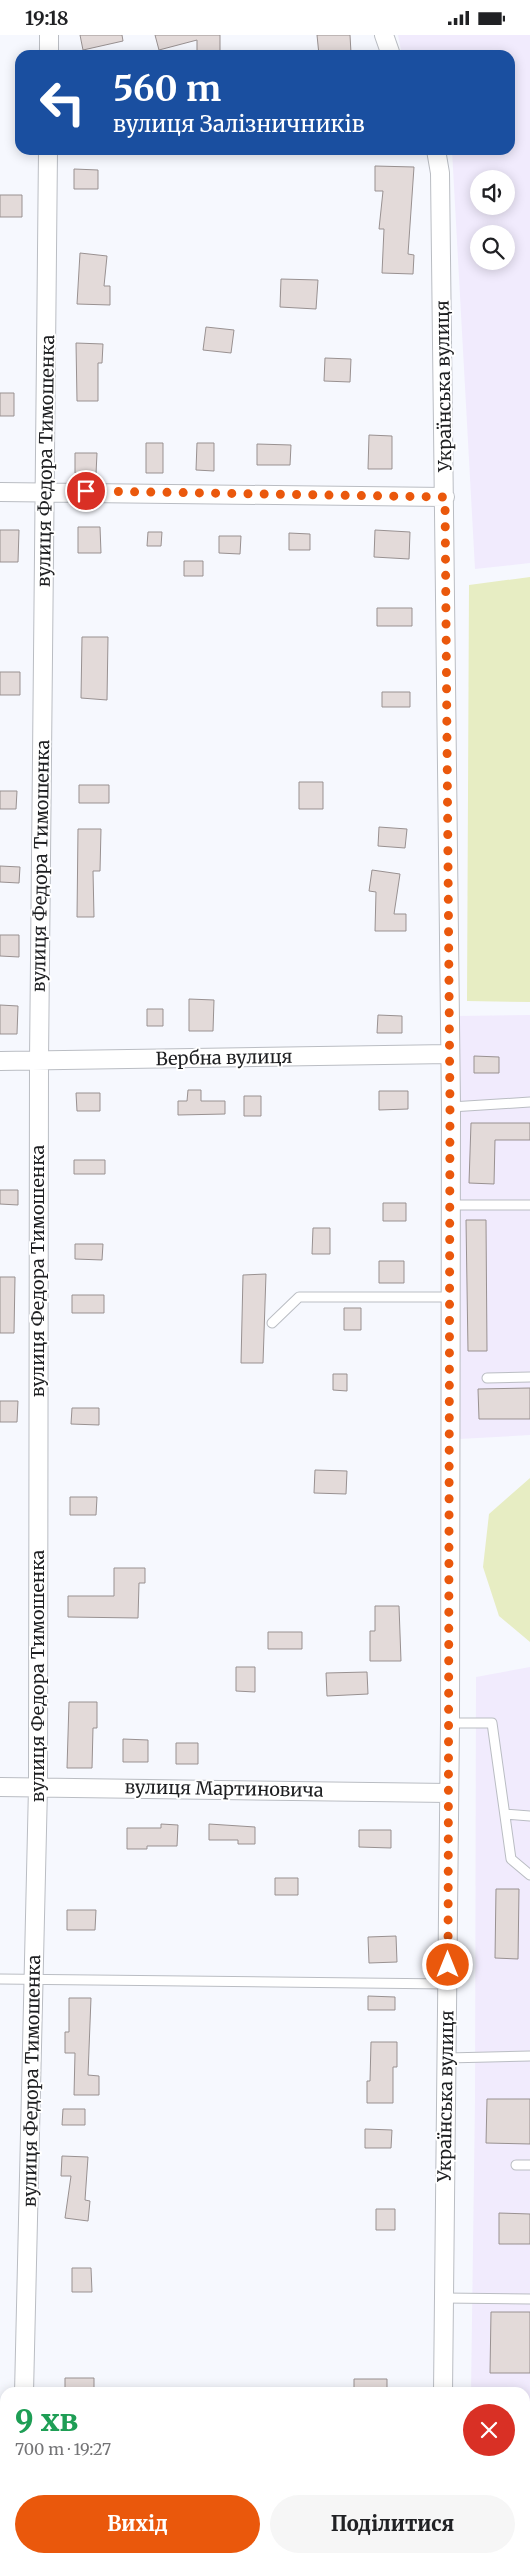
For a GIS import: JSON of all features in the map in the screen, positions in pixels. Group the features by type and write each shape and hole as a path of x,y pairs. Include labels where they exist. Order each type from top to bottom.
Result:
{"street":[{"path":"49,35 49,50"},
{"path":"384,35 389,50"},
{"name":"вулиця Федора Тимошенка","path":"24,2387 38,1787 39,1061 48,155"},
{"name":"Українська вулиця","path":"437,155 440,173 445,497 450,1107 450,1723 443,2387"},
{"path":"0,492 46,491 445,497"},
{"name":"Вербна вулиця","path":"0,1061 449,1054"},
{"name":"вулиця Мартиновича","path":"0,1787 449,1793"}],"lane":[{"path":"450,1107 530,1102"},
{"path":"450,1205 530,1205"},
{"path":"272,1323 299,1297 450,1297"},
{"path":"487,1378 530,1377"},
{"path":"450,1723 492,1723 511,1859 530,1875"},
{"path":"505,1814 530,1815"},
{"path":"0,1979 448,1984"},
{"path":"447,2058 530,2056"},
{"path":"516,2165 530,2165"},
{"path":"444,2298 530,2299"}],"shaded area":[{"path":"398,35 530,35 530,563 475,569 452,155 515,155 515,50 401,50"},
{"path":"530,1015 530,1435 459,1439 457,1016"},
{"path":"530,1667 530,2387 471,2387 475,2100 476,1677"}],"green space":[{"path":"530,577 530,1002 467,1001 469,585"},
{"path":"530,1478 530,1642 499,1616 483,1567 489,1514"}],"building":[{"path":"80,35 122,35 123,41 83,50"},
{"path":"155,35 220,35 220,50 197,50 197,40 159,50"},
{"path":"317,35 350,35 351,50 318,50"},
{"path":"375,166 414,167 408,254 414,255 413,274 382,273 384,229 379,229 383,191 375,191"},
{"path":"74,169 98,170 98,189 74,189"},
{"path":"0,195 22,195 22,217 0,217"},
{"path":"80,253 107,256 104,286 110,286 110,305 77,304"},
{"path":"281,279 318,280 316,309 280,307"},
{"path":"206,327 234,330 231,353 203,350"},
{"path":"76,343 103,344 102,363 98,363 98,401 77,401"},
{"path":"325,358 351,359 350,382 324,381"},
{"path":"0,393 14,393 14,416 0,416"},
{"path":"369,435 392,436 392,469 368,469"},
{"path":"146,443 163,443 163,473 146,473"},
{"path":"197,443 214,443 214,471 196,470"},
{"path":"257,444 291,445 290,465 257,465"},
{"path":"75,453 97,453 96,474 75,473"},
{"path":"78,527 100,527 101,553 78,553"},
{"path":"0,530 19,530 18,562 0,562"},
{"path":"375,530 410,532 409,559 374,557"},
{"path":"148,532 162,532 161,546 147,546"},
{"path":"289,533 310,534 310,550 289,550"},
{"path":"219,536 241,536 240,554 219,553"},
{"path":"184,561 203,561 203,576 184,576"},
{"path":"377,608 412,608 412,626 377,626"},
{"path":"82,637 108,637 107,700 81,698"},
{"path":"0,672 20,672 20,695 0,695"},
{"path":"382,692 410,692 410,707 382,707"},
{"path":"299,782 323,782 323,809 299,809"},
{"path":"79,785 109,785 109,803 79,803"},
{"path":"0,791 17,791 16,809 0,809"},
{"path":"379,827 407,829 405,848 378,846"},
{"path":"78,829 101,829 100,871 93,871 94,917 77,917"},
{"path":"0,866 20,867 19,883 0,882"},
{"path":"372,870 400,874 394,914 406,914 406,931 375,931 376,892 369,891"},
{"path":"0,935 19,935 19,957 0,956"},
{"path":"189,999 214,1000 213,1031 189,1031"},
{"path":"0,1005 18,1006 17,1034 0,1034"},
{"path":"147,1009 163,1009 163,1026 147,1026"},
{"path":"378,1015 402,1016 402,1033 377,1033"},
{"path":"474,1056 499,1057 499,1073 474,1073"},
{"path":"188,1090 201,1090 201,1101 225,1101 225,1114 178,1115 178,1101 187,1101"},
{"path":"379,1091 408,1091 408,1109 379,1110"},
{"path":"76,1093 100,1093 100,1111 77,1111"},
{"path":"244,1096 261,1096 261,1116 244,1116"},
{"path":"471,1123 530,1123 530,1140 495,1140 494,1184 469,1183"},
{"path":"74,1160 105,1160 105,1174 74,1174"},
{"path":"0,1190 18,1190 18,1205 0,1204"},
{"path":"383,1203 406,1203 406,1221 383,1221"},
{"path":"466,1220 486,1220 487,1351 468,1351"},
{"path":"313,1228 330,1228 330,1254 312,1254"},
{"path":"75,1244 103,1244 102,1260 75,1259"},
{"path":"379,1261 404,1261 404,1283 379,1283"},
{"path":"266,1274 263,1363 241,1363 243,1275"},
{"path":"0,1277 15,1277 14,1333 0,1333"},
{"path":"72,1295 104,1295 104,1313 72,1313"},
{"path":"344,1308 361,1308 361,1330 344,1330"},
{"path":"333,1374 347,1374 347,1391 333,1390"},
{"path":"530,1388 530,1419 479,1419 478,1389"},
{"path":"0,1401 18,1401 17,1422 0,1422"},
{"path":"72,1408 99,1408 99,1425 71,1424"},
{"path":"315,1470 347,1471 346,1494 314,1493"},
{"path":"70,1497 97,1497 96,1515 70,1515"},
{"path":"114,1568 145,1568 145,1583 139,1583 138,1618 68,1617 68,1596 114,1596"},
{"path":"375,1606 399,1606 401,1661 370,1661 370,1631 375,1631"},
{"path":"268,1632 302,1632 302,1649 268,1649"},
{"path":"236,1667 255,1667 255,1692 236,1691"},
{"path":"367,1672 368,1694 327,1696 326,1673"},
{"path":"69,1702 97,1702 97,1728 93,1728 92,1768 67,1768"},
{"path":"123,1739 148,1740 148,1762 123,1762"},
{"path":"176,1743 198,1743 198,1764 176,1764"},
{"path":"161,1824 178,1825 177,1846 147,1846 147,1849 127,1849 127,1828 161,1828"},
{"path":"209,1824 255,1827 255,1844 238,1844 238,1840 209,1840"},
{"path":"359,1830 391,1830 391,1848 359,1847"},
{"path":"275,1878 298,1878 298,1895 275,1895"},
{"path":"496,1889 519,1889 518,1959 495,1958"},
{"path":"67,1910 96,1910 95,1930 67,1930"},
{"path":"396,1936 397,1962 369,1963 368,1937"},
{"path":"368,1996 395,1997 395,2010 368,2010"},
{"path":"69,1998 91,1998 88,2075 99,2076 99,2095 74,2095 75,2053 65,2053 65,2032 69,2032"},
{"path":"371,2042 397,2042 397,2067 393,2067 393,2103 367,2103 367,2081 370,2081"},
{"path":"487,2099 530,2099 530,2144 486,2143"},
{"path":"63,2109 85,2109 85,2125 62,2125"},
{"path":"365,2129 392,2130 391,2148 365,2148"},
{"path":"62,2156 88,2157 85,2200 90,2201 88,2221 65,2218 71,2176 61,2176"},
{"path":"376,2209 395,2209 395,2230 376,2230"},
{"path":"499,2213 530,2214 530,2244 499,2244"},
{"path":"72,2268 91,2268 92,2292 72,2292"},
{"path":"491,2312 530,2312 530,2373 490,2373"},
{"path":"65,2378 94,2378 94,2387 65,2387"},
{"path":"354,2379 387,2379 387,2387 354,2387"}],"route":[{"path":"86,491 445,497 450,1107 448,1965"}]}
